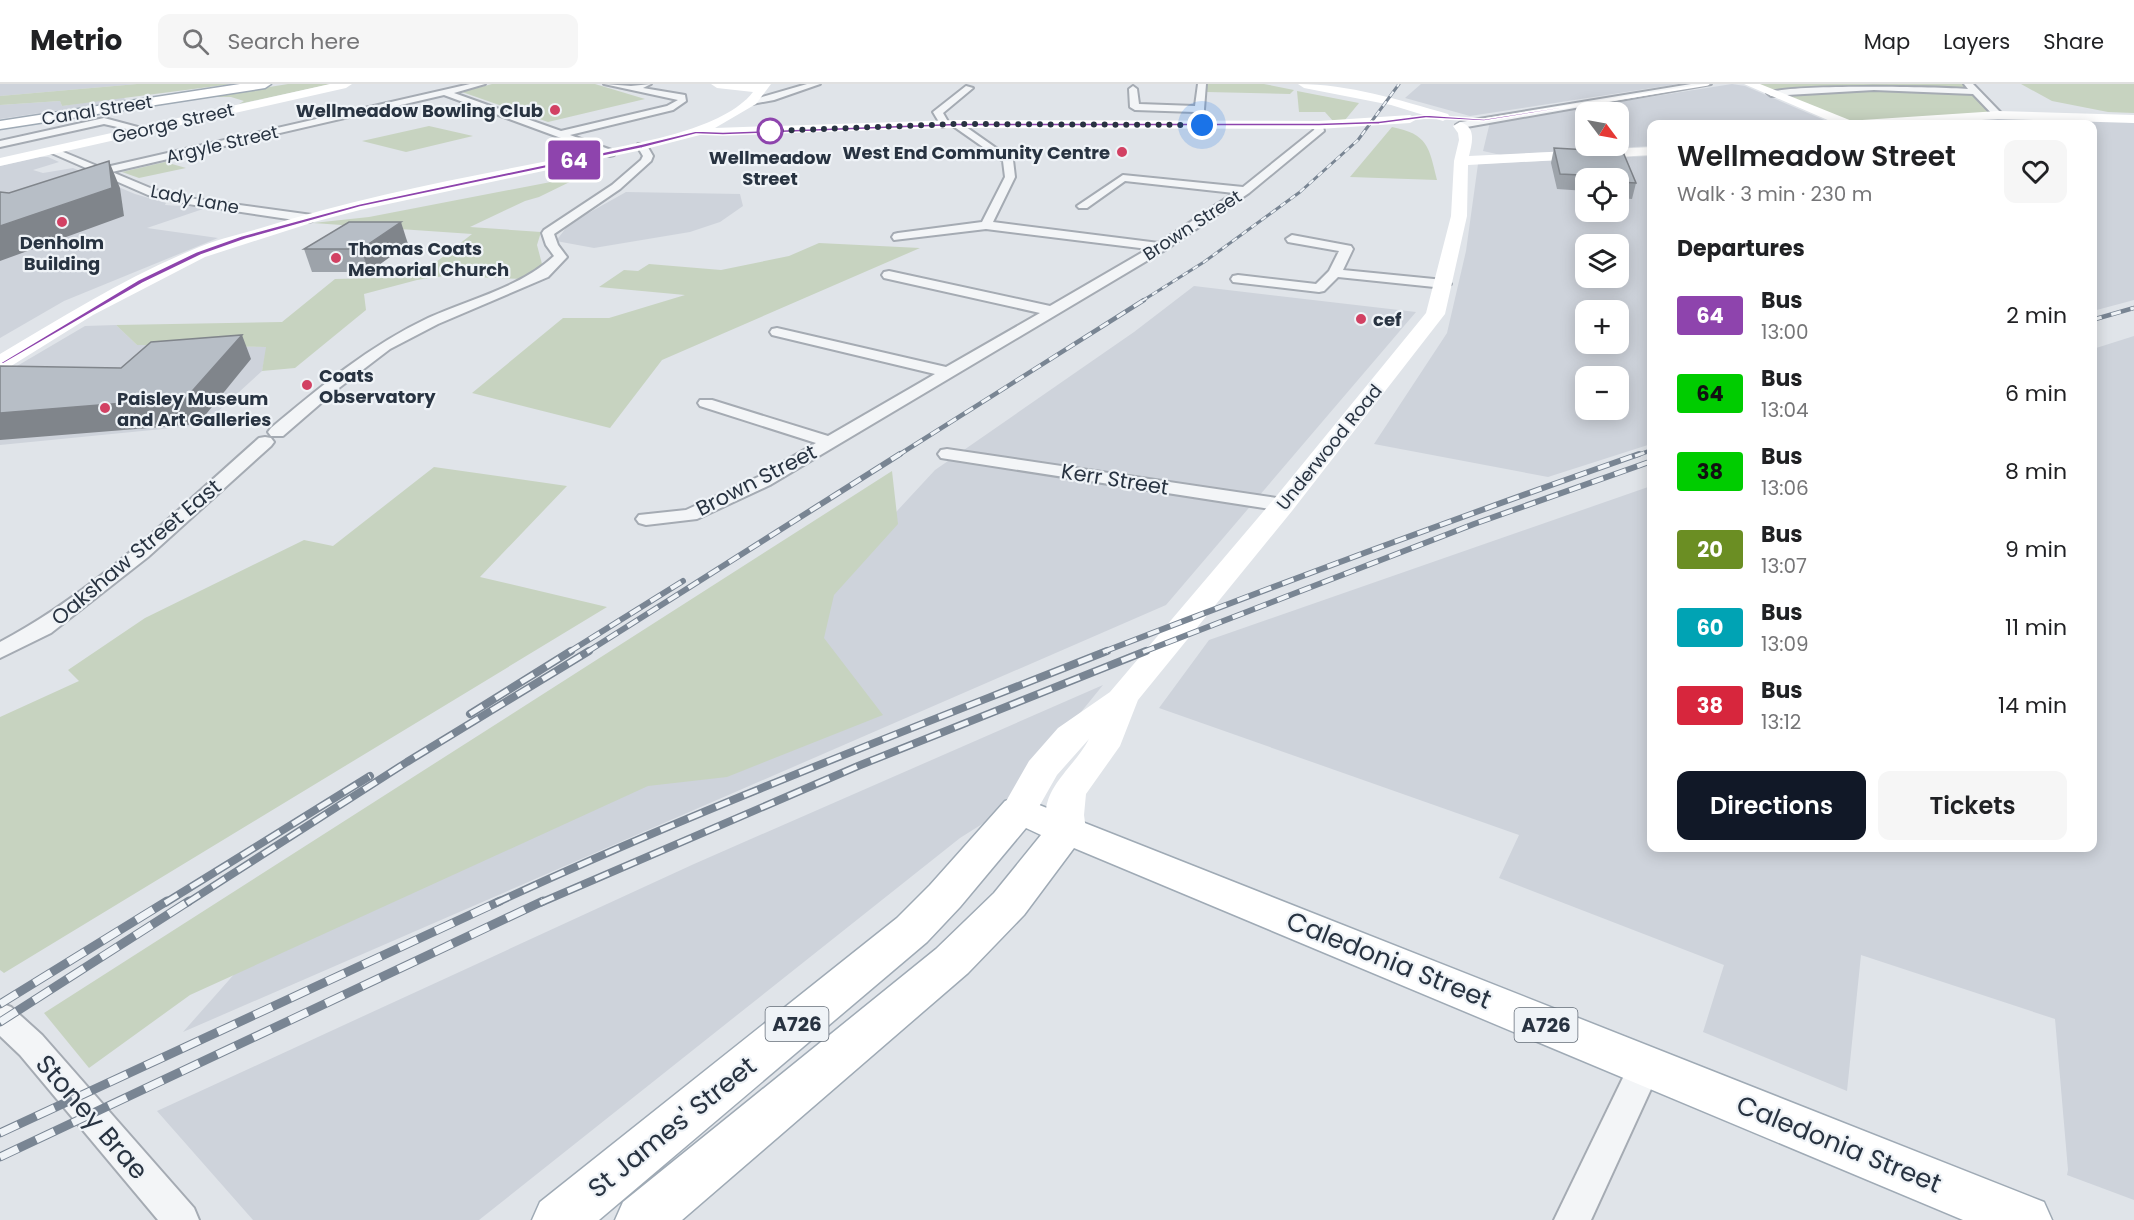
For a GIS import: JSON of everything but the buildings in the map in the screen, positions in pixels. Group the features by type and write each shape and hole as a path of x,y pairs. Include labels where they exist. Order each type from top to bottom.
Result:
{"main road":[{"name":"Canal Street","path":"0,123 243,84"},
{"name":"Canal Street","path":"0,123 265,84"},
{"name":"Caledonia Street","path":"1018,810 2025,1220"},
{"name":"St James' Street","path":"559,1220 912,930 945,896 1018,810"},
{"name":"A726","path":"642,1220 952,961 1009,904 1067,830"}],"street":[{"name":"George Street","path":"0,162 346,84"},
{"name":"Argyle Street","path":"104,171 481,84"},
{"path":"558,135 670,108 682,101 682,97 608,84"},
{"path":"631,89 647,84"},
{"path":"717,84 759,91 771,98 816,84"},
{"path":"1202,84 1199,109 1202,125"},
{"path":"1304,84 1385,100 1431,124"},
{"path":"696,132 950,125 1319,125 1379,122 1431,124 1484,120 1707,84"},
{"path":"1750,84 1836,120"},
{"path":"1968,84 1998,115"},
{"path":"1771,93 1859,85 1976,92"},
{"path":"1128,86 1135,107 1199,109"},
{"path":"1290,86 1382,104 1409,113 1431,124"},
{"path":"969,87 938,112 950,125 1008,160 1010,177 986,225"},
{"path":"0,363 95,306 199,254 308,218 642,146 696,132 719,122 759,91"},
{"path":"447,93 610,153"},
{"path":"1922,120 1998,115 2134,119"},
{"path":"0,144 104,122 144,130"},
{"name":"Underwood Road","path":"1018,810 1042,769 1070,736 1122,699 1283,505 1435,314 1459,216 1455,154 1466,140 1465,132 1431,124"},
{"name":"Brown Street","path":"645,519 690,515 764,481 1161,247 1245,191 1319,131 1319,125"},
{"name":"Oakshaw Street East","path":"0,651 43,628 141,553 271,437 329,388 385,346 433,321 543,274 561,257 552,245 548,233 632,174 648,156 642,146"},
{"name":"Lady Lane","path":"52,151 152,193 188,201 308,218"},
{"path":"1455,154 1647,151"},
{"path":"1083,206 1123,178 1245,191"},
{"path":"898,237 986,225 1161,247"},
{"path":"1238,279 1319,288 1335,273 1347,249 1292,239"},
{"path":"1335,273 1444,284"},
{"path":"889,276 1052,311"},
{"path":"777,332 948,372"},
{"name":"Brown Street","path":"706,402 830,442"},
{"name":"Kerr Street","path":"947,454 1283,505"},
{"name":"Underwood Road","path":"1067,830 1065,811 1067,793 1075,779 1100,750 1122,699"},
{"name":"Stoney Brae","path":"0,1016 31,1045 181,1220"},
{"path":"1572,1220 1646,1065"}],"shaded area":[{"path":"0,84 137,84 0,96"},
{"path":"1421,84 1678,84 1470,116 1405,98"},
{"path":"1732,84 1745,86 1824,120 1647,120 1647,146 1629,147 1629,102 1617,102"},
{"path":"123,97 126,100 0,119 0,105 60,101 62,106"},
{"path":"1575,109 1575,151 1501,155 1483,151 1490,122"},
{"path":"2008,117 2113,120 2134,123 2134,300 2097,310 2097,120 1965,120"},
{"path":"1647,156 1647,445 1548,477 1374,444 1447,333 1466,251 1478,164"},
{"path":"48,157 59,162 33,170 43,173 73,168 135,194 166,203 165,205 206,208 147,228 218,238 64,301 0,338 0,166"},
{"path":"626,192 740,194 743,206 720,222 690,232 594,248 556,241 569,224"},
{"path":"1194,286 1416,312 1166,605 183,1032 259,946 834,579 935,470 1134,332"},
{"path":"116,325 137,345 267,347 262,371 203,425 0,445 0,376 85,326"},
{"path":"2134,336 2134,1200 2067,1175 2055,1019 1861,955 1847,1091 1703,1032 1724,965 1499,878 1519,835 1159,708 1209,640 1647,487 1647,852 2097,852 2097,348"},
{"path":"1103,685 998,814 960,838 479,1220 253,1220 157,1111 694,864"}],"green space":[{"path":"137,84 232,84 62,106 60,101 0,105 0,96"},
{"path":"288,84 331,84 239,104 244,101 231,97 206,97"},
{"name":"Wellmeadow Bowling Club","path":"492,84 595,84 645,99 548,122 462,92"},
{"path":"1206,84 1264,84 1294,90 1290,94 1207,92"},
{"path":"1756,84 1964,84 1992,114 1907,120 1841,120"},
{"path":"2021,84 2134,84 2134,113 2108,112 2052,101"},
{"path":"1297,91 1359,103 1345,120 1333,121 1325,112 1299,112"},
{"path":"429,126 473,136 406,152 362,141"},
{"path":"1392,127 1420,138 1429,151 1437,180 1350,177"},
{"path":"165,162 186,168 139,178 122,172"},
{"path":"582,176 470,227 541,232 537,245 542,264 523,279 444,276 417,280 364,294 366,310 295,368 262,371 266,347 137,345 116,325 282,322 335,279 417,277 472,234 313,223 369,217"},
{"path":"819,243 920,248 662,360 610,428 472,393 563,318 609,318 685,295 599,287 624,270 638,271 649,264 721,270 789,256"},
{"path":"434,467 567,486 480,577 607,607 4,973 0,970 0,717 79,681 68,670 145,618 304,540 333,546"},
{"path":"892,471 898,524 834,595 824,638 883,715 727,777 648,786 190,995 89,1068 44,1013"}],"railway":[{"path":"1142,301 1204,262 1300,192 1358,140 1399,84"},
{"path":"897,456 1144,300"},
{"path":"2097,319 2134,308"},
{"path":"1635,456 1647,452"},
{"path":"587,652 900,454"},
{"path":"1103,652 1370,551 1639,454"},
{"path":"1143,652 1474,524 1647,463"},
{"path":"569,652 683,581"},
{"path":"470,714 571,651"},
{"path":"187,903 407,762 589,651"},
{"path":"496,903 723,804 1107,651"},
{"path":"540,903 858,766 1146,651"},
{"path":"165,903 370,776"},
{"path":"0,1004 167,901"},
{"path":"0,1022 189,901"},
{"path":"0,1133 500,901"},
{"path":"0,1157 543,901"}],"bus line":[{"name":"64","path":"0,363 141,281 199,254 244,237 359,205 642,146 696,132 723,133 956,124 1319,125 1397,121 1426,116 1484,120 1707,84"}],"place":[{"name":"Wellmeadow Bowling Club","path":"555,110"},
{"name":"Wellmeadow Street","path":"770,131"},
{"name":"West End Community Centre","path":"1122,152"},
{"name":"Denholm Building","path":"62,222"},
{"name":"Thomas Coats Memorial Church","path":"336,258"},
{"name":"cef","path":"1361,319"},
{"name":"Coats Observatory","path":"307,385"},
{"name":"Paisley Museum and Art Galleries","path":"105,408"}],"route":[{"path":"770,131 956,124 1202,125"}]}
